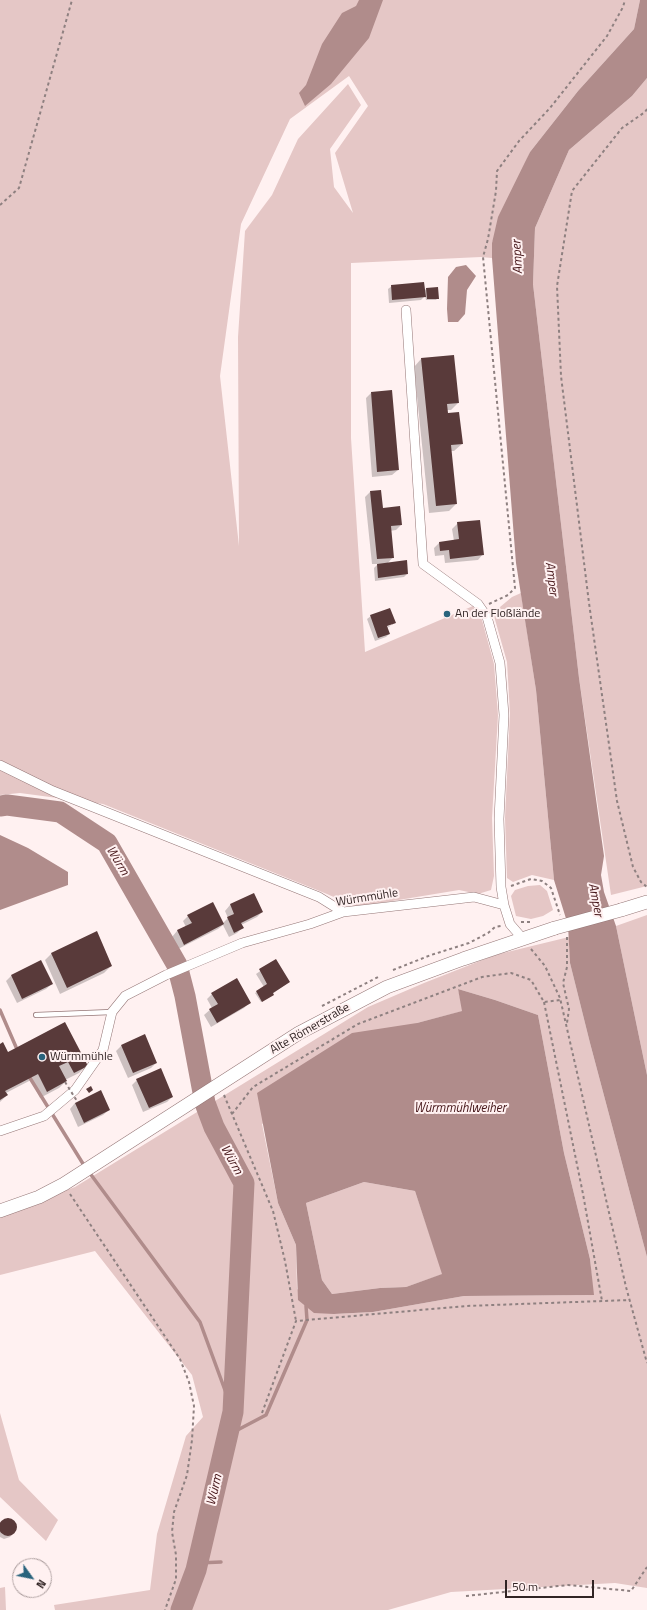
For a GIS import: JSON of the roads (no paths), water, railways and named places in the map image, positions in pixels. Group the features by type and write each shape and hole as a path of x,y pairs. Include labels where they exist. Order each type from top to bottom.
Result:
{"main road":[{"name":"Alte Römerstraße","path":"0,1211 39,1197 78,1176 190,1102 299,1033 386,987 463,959 556,928 647,902"}],"street":[{"path":"406,310 423,564 478,604 487,617 500,663 503,707 499,819 501,887 504,905 510,924 523,940"},
{"path":"0,765 53,790 319,897 343,912"},
{"name":"Würmmühle","path":"0,1132 44,1116 75,1090 103,1050 112,1012 125,996 188,966 242,944 310,924 343,912 474,898 504,905"}],"lane":[{"path":"36,1015 112,1012"}],"water":[{"path":"359,0 383,0 369,38 331,84 305,106 299,93 306,85 322,44 342,13 356,6"},
{"name":"Amper","path":"640,0 647,0 647,78 632,96 569,150 535,228 533,284 579,678 604,856 601,875 604,892 616,926 647,1075 647,1257 570,963 568,925 554,880 536,690 516,563 492,258 492,243 498,217 530,152 578,91 634,29"},
{"path":"466,265 476,276 467,290 465,314 458,322 448,322 448,277 456,267"},
{"path":"0,835 28,848 68,872 68,885 0,910"},
{"name":"Würmmühlweiher","path":"458,989 538,1015 564,1153 590,1259 594,1295 464,1296 373,1312 334,1314 314,1313 298,1300 296,1245 278,1203 257,1093 352,1033 417,1023 462,1011","holes":["364,1182 415,1191 442,1274 406,1287 380,1288 332,1294 322,1280 306,1203"]}],"waterway":[{"name":"Würm","path":"0,806 7,805 60,812 107,843 177,965 185,996 205,1103 214,1127 244,1183 233,1412 196,1570 181,1610"},
{"path":"0,1010 16,1047"},
{"path":"30,1078 85,1167"},
{"path":"89,1172 200,1322 233,1412"},
{"path":"228,1435 266,1415 307,1320 306,1306"},
{"path":"198,1563 221,1562"}],"place":[{"name":"An der Floßlände","path":"447,614"},
{"name":"Würmmühle","path":"42,1057"}]}
